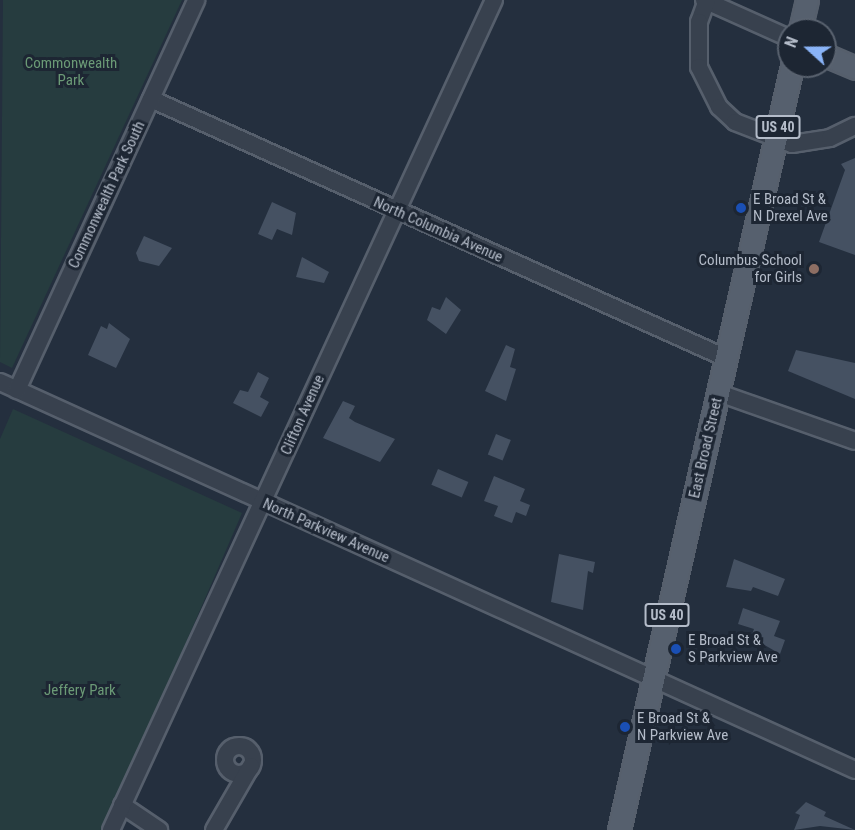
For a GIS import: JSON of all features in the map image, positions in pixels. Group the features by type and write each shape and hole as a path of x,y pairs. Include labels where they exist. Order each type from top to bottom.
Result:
{"main road":[{"path":"803,18 807,0"},
{"path":"837,60 855,68"},
{"name":"East Broad Street","path":"619,830 789,78"}],"street":[{"name":"Commonwealth Park South","path":"17,390 196,0"},
{"name":"Clifton Avenue","path":"111,830 494,0"},
{"path":"777,33 706,0 697,44 707,87 735,122 775,141 810,143 855,126"},
{"name":"North Columbia Avenue","path":"151,99 726,358"},
{"name":"North Parkview Avenue","path":"0,382 855,770"},
{"path":"718,393 855,441"},
{"path":"214,830 252,765"},
{"path":"122,805 159,830"}],"green space":[{"name":"Commonwealth Park","path":"3,0 182,0 12,368 0,362"},
{"name":"Jeffery Park","path":"13,409 242,513 105,830 0,830 0,439"}],"building":[{"path":"855,158 855,255 819,242 845,170 841,164"},
{"path":"272,202 296,213 292,235 277,229 272,240 258,234"},
{"path":"144,236 172,248 159,266 139,261 136,253"},
{"path":"302,257 329,272 324,283 296,277"},
{"path":"446,297 461,310 446,334 427,320 432,307 440,310"},
{"path":"109,323 130,339 116,368 88,355 101,326 107,329"},
{"path":"506,345 515,349 510,367 516,369 506,401 485,391"},
{"path":"796,350 855,363 855,399 788,371"},
{"path":"258,372 269,378 260,397 269,402 261,417 233,403 240,390 248,392"},
{"path":"343,401 355,406 349,418 395,439 380,462 323,438"},
{"path":"496,434 511,440 503,460 488,454"},
{"path":"438,469 468,482 462,498 431,485"},
{"path":"494,476 525,489 520,501 530,505 526,516 516,512 512,523 494,516 498,506 484,501"},
{"path":"559,554 595,562 593,573 588,571 583,610 551,602"},
{"path":"734,559 785,579 778,596 753,587 751,591 726,587"},
{"path":"743,608 780,621 774,636 785,640 780,654 751,637 754,629 738,624"},
{"path":"806,802 826,812 824,816 855,830 820,826 794,830 800,815 795,813"}],"place":[{"name":"E Broad St & N Drexel Ave","path":"741,208"},
{"name":"Columbus School for Girls","path":"814,269"},
{"name":"E Broad St & S Parkview Ave","path":"676,649"},
{"name":"E Broad St & N Parkview Ave","path":"625,727"}]}
